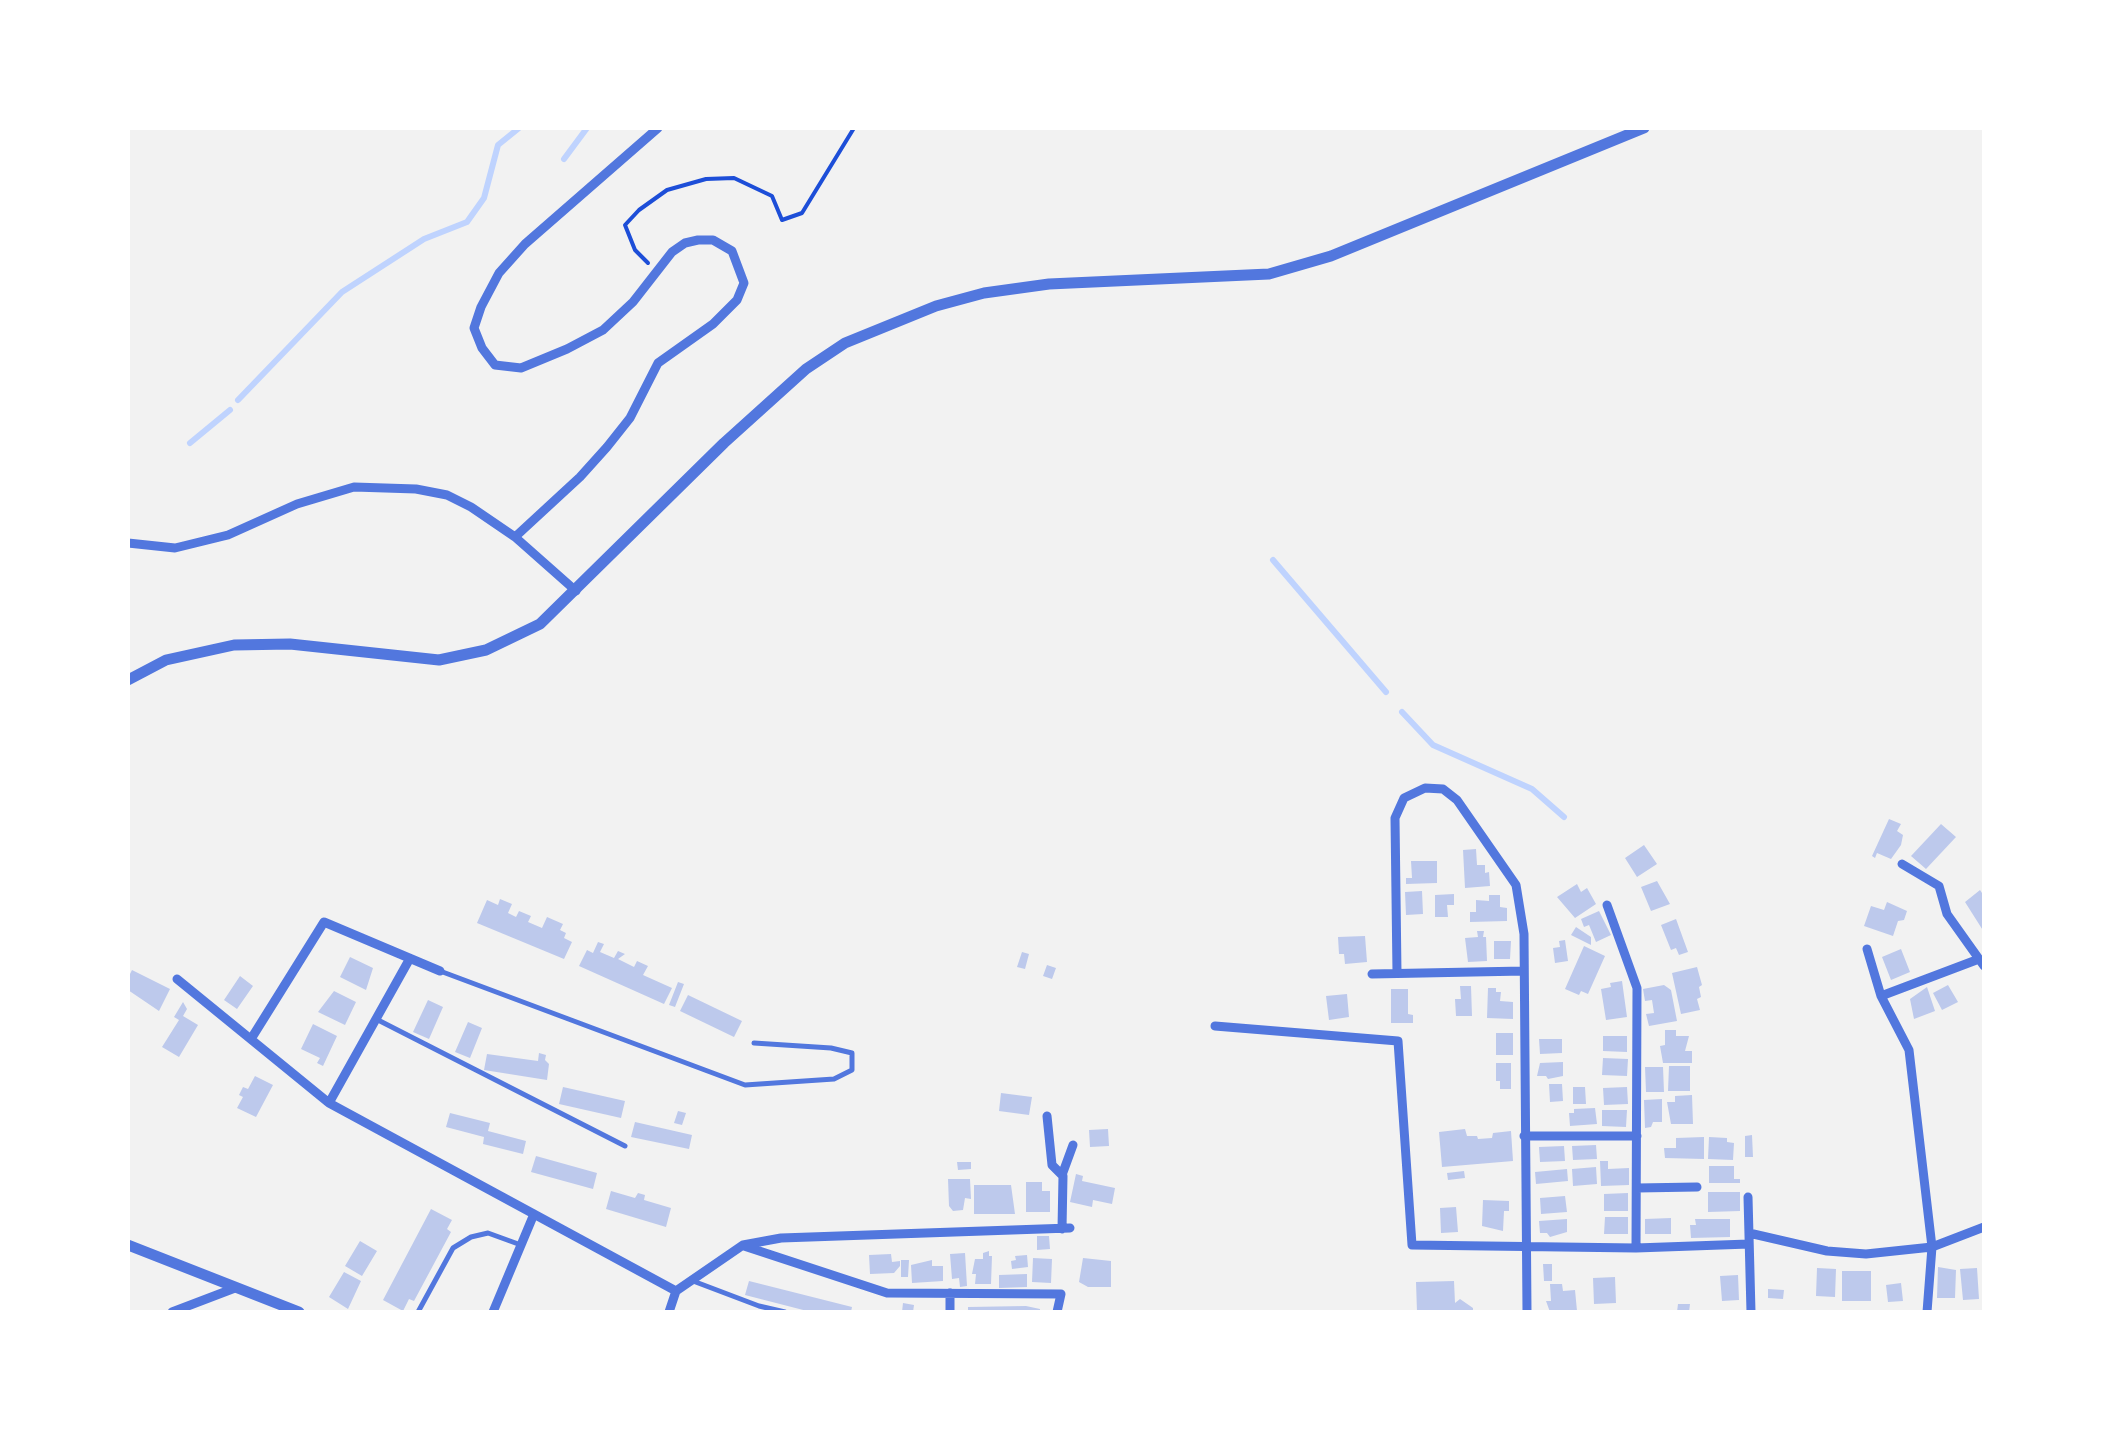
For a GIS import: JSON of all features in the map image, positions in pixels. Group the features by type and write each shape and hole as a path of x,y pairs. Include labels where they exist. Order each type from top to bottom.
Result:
{"street":[{"path":"515,537 607,447 630,418 658,363 713,324 737,300 744,283 732,251 713,240 684,243 654,270 633,302 603,330 522,368 495,366 482,348 474,328 480,307 500,273 525,244 658,128"},
{"path":"128,680 166,660 234,644 290,644 439,660 486,650 540,624 724,443 806,368 845,343 952,301 1017,288 1268,274 1331,256 1644,128"},
{"path":"128,543 175,548 204,542 297,504 354,488 416,489 472,506 515,537 576,591"},
{"path":"1398,972 1395,818 1404,798 1425,788 1443,788 1457,800 1516,885 1524,934 1527,1312"},
{"path":"1881,996 1981,962 1947,914 1939,886 1902,864"},
{"path":"1607,905 1636,988 1636,1248"},
{"path":"251,1039 324,922 440,971"},
{"path":"1867,949 1881,996 1909,1050 1932,1247 1927,1312"},
{"path":"329,1103 409,960"},
{"path":"1372,974 1524,971"},
{"path":"177,979 329,1103 676,1291"},
{"path":"1215,1026 1398,1041 1412,1245 1636,1248 1749,1238 1826,1252 1866,1254 1932,1247 1984,1227"},
{"path":"1048,1116 1052,1164 1062,1175"},
{"path":"1524,1136 1638,1136"},
{"path":"669,1312 676,1291 743,1246 781,1238 1066,1228 1062,1175 1073,1145"},
{"path":"1637,1188 1698,1187"},
{"path":"1748,1197 1751,1312"},
{"path":"494,1312 534,1214"},
{"path":"128,1245 298,1312"},
{"path":"743,1246 887,1293 1061,1294 1057,1312"},
{"path":"172,1312 235,1288"},
{"path":"950,1293 950,1312"}],"lane":[{"path":"440,971 745,1086 834,1079 852,1070 852,1053 754,1043"},
{"path":"376,1018 626,1146"},
{"path":"418,1312 453,1248 471,1236 488,1233 522,1246"},
{"path":"692,1280 785,1312"}],"path":[{"path":"654,270 634,250 625,226 639,210 667,190 706,179 734,178 772,196 782,220 802,213 854,128"}],"building":[{"path":"1889,819 1901,824 1897,831 1903,835 1901,845 1891,859 1877,853 1875,858 1872,856"},
{"path":"1941,824 1956,837 1926,869 1911,856"},
{"path":"1644,845 1657,864 1637,877 1625,858"},
{"path":"1476,849 1477,865 1485,865 1490,886 1465,888 1463,850"},
{"path":"1411,861 1437,861 1437,883 1406,884 1406,878 1412,878"},
{"path":"1657,881 1670,904 1651,911 1641,887"},
{"path":"1577,884 1581,892 1587,888 1596,904 1575,918 1557,897"},
{"path":"1980,890 1984,896 1984,932 1965,902"},
{"path":"1422,891 1423,914 1406,915 1405,892"},
{"path":"1454,894 1454,905 1447,905 1448,917 1435,917 1435,895"},
{"path":"1489,895 1500,895 1500,907 1507,908 1507,921 1470,922 1470,912 1476,912 1476,900 1489,901"},
{"path":"500,899 512,904 508,913 516,917 519,911 531,916 528,922 542,928 547,917 563,924 560,930 566,933 564,938 572,942 564,959 477,923 487,900 498,905"},
{"path":"1887,902 1907,911 1893,936 1864,926 1871,906 1884,910"},
{"path":"1599,911 1611,935 1596,942 1589,925 1584,927 1581,919"},
{"path":"1676,919 1688,952 1679,955 1676,948 1671,950 1661,925"},
{"path":"1576,927 1591,937 1591,945 1571,935"},
{"path":"1477,931 1484,931 1486,937 1487,961 1468,962 1465,938 1478,937"},
{"path":"1365,936 1367,962 1345,964 1344,954 1339,954 1338,937"},
{"path":"1565,940 1568,961 1555,963 1553,948 1560,947 1559,941"},
{"path":"1494,941 1511,941 1510,959 1494,959"},
{"path":"598,942 604,944 600,952 614,958 618,951 625,954 618,959 634,967 637,961 648,966 643,975 672,988 664,1004 579,966 587,950 593,953"},
{"path":"1584,946 1605,956 1588,994 1581,991 1579,995 1565,989"},
{"path":"1901,949 1910,972 1891,980 1882,957"},
{"path":"1022,952 1029,954 1025,969 1017,967"},
{"path":"350,957 373,968 366,990 340,977"},
{"path":"1047,965 1056,968 1052,979 1043,976"},
{"path":"1697,967 1702,985 1701,997 1697,999 1700,1010 1681,1014 1672,973"},
{"path":"132,970 170,989 159,1011 128,990"},
{"path":"240,976 253,986 237,1009 224,1000"},
{"path":"1622,981 1627,1017 1606,1020 1601,989"},
{"path":"678,982 684,984 675,1007 669,1005"},
{"path":"1664,985 1671,990 1677,1021 1649,1026 1646,1014 1654,1013 1652,1000 1645,1001 1643,989"},
{"path":"1948,985 1958,1002 1942,1010 1933,993"},
{"path":"1460,986 1471,986 1472,1016 1456,1016 1455,999 1461,999"},
{"path":"1927,987 1935,1011 1914,1019 1910,999"},
{"path":"1488,988 1501,992 1500,1001 1513,1002 1513,1019 1487,1018"},
{"path":"1391,989 1408,989 1408,1014 1413,1015 1413,1023 1391,1023"},
{"path":"334,991 356,1002 345,1025 318,1012"},
{"path":"1347,994 1349,1017 1329,1020 1326,996"},
{"path":"688,995 742,1021 734,1037 680,1011"},
{"path":"428,1000 443,1007 429,1039 413,1032"},
{"path":"183,1002 187,1009 183,1016 198,1025 179,1057 162,1047 179,1020 174,1017"},
{"path":"468,1022 482,1028 470,1058 455,1052"},
{"path":"313,1024 337,1036 323,1066 317,1063 320,1058 301,1049"},
{"path":"1665,1030 1676,1030 1676,1036 1689,1036 1685,1051 1692,1051 1692,1063 1663,1063 1660,1046 1665,1045"},
{"path":"1496,1033 1513,1033 1513,1055 1496,1055"},
{"path":"1603,1036 1627,1036 1627,1052 1603,1051"},
{"path":"1539,1039 1562,1039 1562,1053 1540,1054"},
{"path":"539,1053 546,1055 549,1064 547,1080 484,1070 487,1054 538,1061"},
{"path":"1603,1058 1628,1059 1627,1076 1602,1075"},
{"path":"1563,1062 1563,1076 1537,1076 1540,1063"},
{"path":"1496,1063 1511,1063 1511,1089 1500,1089"},
{"path":"1669,1066 1690,1066 1690,1091 1668,1091"},
{"path":"1645,1067 1663,1067 1664,1092 1646,1092"},
{"path":"255,1076 273,1085 256,1117 237,1108 243,1087 248,1089"},
{"path":"1549,1084 1562,1084 1563,1101 1550,1102"},
{"path":"563,1087 625,1101 621,1118 559,1104"},
{"path":"1573,1087 1585,1087 1586,1104 1573,1104"},
{"path":"1627,1087 1628,1104 1604,1105 1603,1088"},
{"path":"1001,1093 1032,1097 1029,1115 999,1111"},
{"path":"1692,1095 1693,1124 1671,1124 1667,1102 1675,1102 1675,1096"},
{"path":"1662,1099 1662,1122 1645,1128 1644,1100"},
{"path":"1595,1108 1597,1124 1570,1126 1569,1113 1574,1113 1574,1109"},
{"path":"1602,1110 1627,1110 1626,1127 1602,1126"},
{"path":"678,1111 686,1113 682,1125 674,1123"},
{"path":"450,1113 490,1123 488,1131 526,1141 523,1154 483,1144 484,1137 446,1127"},
{"path":"635,1122 692,1135 689,1149 631,1137"},
{"path":"1108,1129 1109,1146 1090,1147 1089,1130"},
{"path":"1465,1129 1467,1136 1478,1139 1511,1131 1513,1161 1442,1167 1439,1132"},
{"path":"1752,1135 1753,1157 1745,1157 1745,1136"},
{"path":"1704,1137 1704,1159 1665,1158 1664,1148 1676,1148 1676,1138"},
{"path":"1709,1137 1727,1138 1727,1142 1734,1143 1733,1160 1708,1159"},
{"path":"1596,1145 1597,1159 1573,1160 1572,1146"},
{"path":"1564,1146 1565,1161 1540,1162 1539,1147"},
{"path":"536,1156 597,1173 593,1189 531,1172"},
{"path":"1600,1161 1608,1161 1608,1169 1629,1168 1629,1185 1601,1186"},
{"path":"957,1162 971,1162 971,1169 958,1170"},
{"path":"1709,1166 1734,1166 1734,1179 1740,1179 1740,1183 1709,1183"},
{"path":"1596,1167 1597,1184 1573,1186 1572,1169"},
{"path":"1567,1169 1568,1181 1536,1184 1535,1172"},
{"path":"1464,1171 1465,1178 1448,1180 1447,1173"},
{"path":"1076,1174 1083,1176 1082,1181 1115,1188 1112,1204 1093,1200 1092,1207 1070,1202"},
{"path":"948,1179 970,1179 971,1199 965,1198 963,1210 953,1211 949,1206"},
{"path":"1026,1182 1042,1182 1042,1191 1050,1191 1050,1212 1026,1212"},
{"path":"974,1185 1011,1185 1015,1214 974,1214"},
{"path":"611,1191 635,1198 638,1193 645,1195 644,1200 671,1208 666,1227 606,1209"},
{"path":"1708,1192 1740,1192 1740,1211 1708,1212"},
{"path":"1628,1193 1628,1211 1604,1211 1604,1194"},
{"path":"1565,1196 1567,1212 1541,1214 1540,1198"},
{"path":"1483,1200 1509,1201 1503,1231 1482,1226"},
{"path":"1456,1207 1458,1232 1441,1233 1440,1208"},
{"path":"431,1209 452,1220 447,1229 451,1232 414,1301 409,1299 403,1311 383,1300"},
{"path":"1605,1217 1628,1217 1628,1234 1604,1234"},
{"path":"1671,1218 1671,1234 1645,1234 1645,1219"},
{"path":"1567,1219 1567,1232 1550,1237 1540,1233 1539,1221"},
{"path":"1695,1219 1730,1219 1730,1237 1691,1238 1690,1225 1696,1225"},
{"path":"1037,1236 1049,1236 1050,1249 1037,1250"},
{"path":"360,1241 377,1251 362,1276 345,1266"},
{"path":"989,1251 991,1284 975,1284 975,1259 983,1259 983,1253"},
{"path":"965,1253 967,1286 960,1287 959,1278 952,1279 950,1254"},
{"path":"891,1254 892,1262 900,1261 894,1273 870,1274 869,1255"},
{"path":"1027,1255 1028,1267 1012,1269 1015,1256"},
{"path":"1033,1258 1052,1259 1051,1283 1032,1282"},
{"path":"1083,1258 1111,1261 1111,1287 1088,1287 1079,1282"},
{"path":"901,1260 909,1260 908,1277 901,1277"},
{"path":"932,1260 932,1266 943,1266 943,1281 912,1283 911,1265"},
{"path":"1543,1264 1552,1264 1552,1281 1544,1281"},
{"path":"1938,1267 1956,1270 1955,1298 1937,1298"},
{"path":"1817,1268 1836,1269 1835,1297 1816,1296"},
{"path":"1977,1268 1979,1299 1963,1300 1960,1269"},
{"path":"1842,1271 1871,1271 1871,1301 1842,1301"},
{"path":"344,1272 361,1281 348,1309 329,1297"},
{"path":"1027,1274 1027,1287 999,1288 999,1275"},
{"path":"1738,1275 1739,1300 1722,1301 1720,1276"},
{"path":"1615,1277 1616,1303 1594,1304 1593,1278"},
{"path":"749,1281 852,1307 851,1312 811,1312 745,1295"},
{"path":"1454,1281 1455,1303 1460,1299 1473,1312 1417,1312 1416,1282"},
{"path":"1901,1283 1903,1301 1888,1302 1886,1285"},
{"path":"1550,1284 1562,1284 1563,1291 1575,1290 1577,1311 1550,1312 1546,1301 1551,1301"},
{"path":"1768,1289 1784,1290 1783,1299 1768,1298"},
{"path":"903,1303 914,1305 913,1312 902,1312"},
{"path":"1678,1304 1690,1304 1689,1312 1677,1312"},
{"path":"1026,1306 1040,1312 968,1312 968,1307"}],"waterway":[{"path":"238,400 342,292 424,239 467,222 484,198 498,145 519,128"},
{"path":"564,159 587,128"},
{"path":"190,443 230,410"},
{"path":"1273,560 1386,692"},
{"path":"1402,712 1433,745 1532,789 1564,817"}]}
